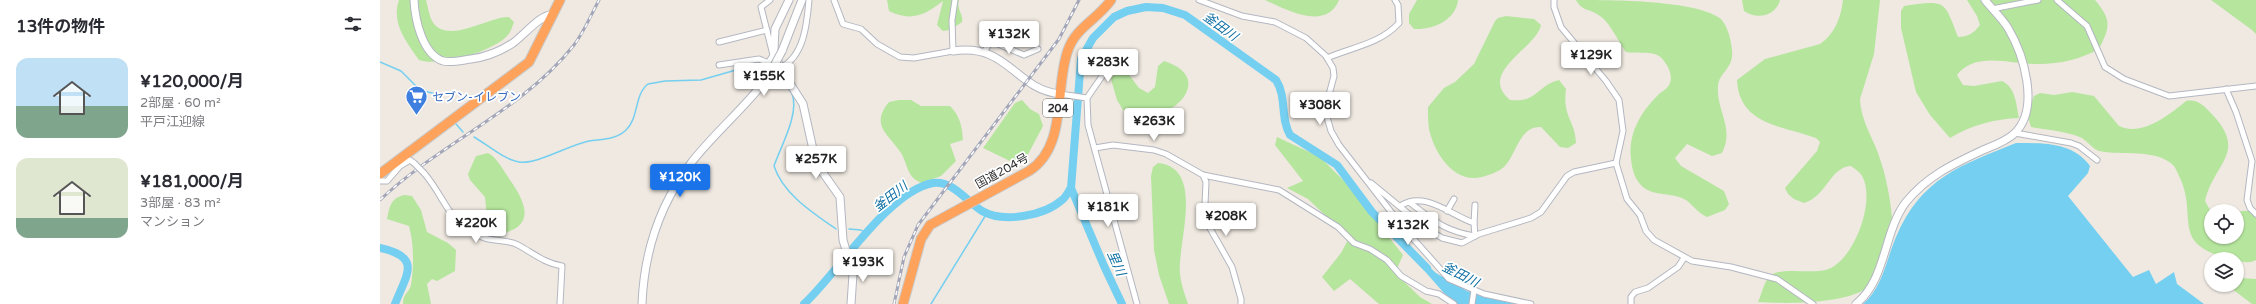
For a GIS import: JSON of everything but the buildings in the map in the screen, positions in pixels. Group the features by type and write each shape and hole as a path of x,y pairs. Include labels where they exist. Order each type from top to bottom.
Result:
{"highway":[{"path":"380,174 525,66 531,59 560,0"},
{"name":"国道204号","path":"903,304 921,239 930,225 958,208 1040,164 1045,157 1053,138 1067,51 1083,25 1105,8 1111,0"}],"street":[{"path":"414,0 415,12 422,35 434,55 443,60 464,60 490,55 515,42 545,16 552,15"},
{"path":"768,63 773,55 761,7 770,0"},
{"path":"789,0 775,29 774,50 780,68 803,104 816,163 840,197 842,233 854,284 851,304"},
{"path":"642,304 646,266 651,242 659,219 678,181 705,147 768,77 782,51 802,0"},
{"path":"780,68 791,61 798,52 807,21 809,0"},
{"path":"834,0 843,24 860,28 877,44 900,57 914,58 974,50 984,52 993,55 1045,92 1085,98"},
{"path":"953,52 952,20 956,0"},
{"path":"1199,0 1242,16 1276,22 1306,38 1327,58 1333,68 1334,76 1326,106 1331,131 1339,145 1402,226 1449,279 1474,291 1532,304"},
{"path":"1327,58 1365,45 1391,32 1399,22 1398,6 1395,0"},
{"path":"1554,0 1554,7 1560,27 1606,81 1619,100 1623,131 1616,163 1627,199 1640,215 1646,231 1654,240 1684,258 1772,277 1789,286 1813,304"},
{"path":"1856,304 1869,291 1875,280 1891,229 1897,216 1913,193 1942,170 2015,133 2027,111 2028,87 2018,48 2007,27 1985,0"},
{"path":"1992,9 2038,0"},
{"path":"2057,0 2087,26 2099,57 2105,67 2124,79 2169,96 2256,86"},
{"path":"719,42 767,30"},
{"path":"984,52 991,41 1024,55 1038,49"},
{"path":"719,65 759,59 780,68"},
{"path":"1128,64 1120,64 1107,69 1085,98 1088,125 1137,304"},
{"path":"2226,89 2236,112 2252,161 2247,200 2250,208 2256,214"},
{"path":"2015,133 2071,143 2080,146 2097,160"},
{"path":"1095,148 1113,145 1154,150 1166,154 1203,175 1278,190 1338,227 1354,243 1370,249 1387,260 1401,276 1426,291 1439,294 1454,304"},
{"path":"380,181 387,181 400,166 410,160 414,162 436,187 446,208 455,220 469,231 485,238 517,244 543,261 562,266 560,304"},
{"path":"1363,176 1422,225 1442,238 1462,243 1475,236 1531,218 1541,212 1568,176 1574,172 1616,163"},
{"path":"1203,175 1206,182 1204,204 1207,223 1232,267 1241,304"},
{"path":"1447,211 1454,199"},
{"path":"1400,206 1409,202 1421,200 1429,202 1474,223"},
{"path":"1409,202 1445,229 1457,234 1475,236"},
{"path":"1475,205 1475,236"},
{"path":"1631,304 1631,297 1634,292 1648,288 1678,267 1684,258"},
{"path":"1472,304 1474,291"}],"green space":[{"path":"399,0 426,0 432,21 439,28 448,31 469,28 501,18 509,17 514,22 507,36 500,42 490,47 465,57 452,60 428,62 419,60 401,32 397,16"},
{"path":"887,0 959,0 958,6 962,17 962,22 950,30 943,31 937,25 943,1 924,13 904,16 889,11"},
{"path":"1265,0 1339,0 1333,10 1325,15 1315,16 1294,12"},
{"path":"1417,0 1458,0 1453,13 1436,26 1414,29 1409,23 1409,14"},
{"path":"1576,0 1653,2 1693,8 1721,19 1726,26 1731,42 1732,56 1731,62 1721,77 1718,86 1718,95 1727,136 1722,153 1712,156 1687,144 1675,158 1681,166 1724,191 1729,204 1725,210 1707,217 1701,214 1686,200 1675,196 1653,192 1643,187 1638,181 1633,171 1631,159 1631,141 1633,133 1646,109 1669,85 1671,77 1669,69 1664,61 1656,54 1626,52 1606,21 1597,14 1582,8"},
{"path":"1742,0 1780,0 1775,10 1760,16 1749,14 1744,11"},
{"path":"1843,0 1880,0 1874,54 1860,99 1863,116 1883,168 1890,203 1892,225 1874,279 1870,286 1860,292 1833,300 1817,302 1758,302 1769,277 1777,272 1824,270 1831,268 1840,262 1855,240 1861,226 1865,212 1866,186 1861,175 1851,166 1838,171 1812,199 1804,203 1794,199 1788,194 1785,188 1817,151 1820,142 1816,138 1777,126 1754,115 1746,106 1740,95 1737,80 1765,59 1820,44 1830,35 1836,25 1841,13"},
{"path":"1967,0 2095,0 2107,18 2108,24 2099,49 2085,56 2055,63 2039,64 1995,60 1984,61 1965,67 1957,75 1963,85 1974,86 2002,81 2007,84 2015,97 2019,118 2001,120 1975,126 1950,138 1930,115 1916,92 1901,28 1901,11 1904,6 1928,3 1942,5 1950,16 1958,37 1962,37 1970,34 1980,25 1977,16"},
{"path":"2211,0 2256,0 2256,34 2252,30"},
{"path":"1506,16 1534,19 1541,25 1537,34 1504,70 1500,80 1502,90 1510,100 1526,99 1532,97 1551,83 1559,80 1566,89 1565,98 1567,113 1574,130 1576,143 1568,148 1560,147 1541,127 1534,128 1523,136 1508,162 1502,169 1482,177 1472,178 1462,176 1446,164 1435,147 1429,129 1428,107 1444,88 1455,82 1474,64 1495,21 1498,18"},
{"path":"1164,61 1181,70 1188,80 1187,91 1180,102 1168,110 1153,116 1138,116 1123,110 1117,100 1111,79 1114,75 1117,72 1126,71 1139,88 1148,93 1155,87 1158,66"},
{"path":"2072,92 2094,96 2119,126 2128,129 2146,127 2155,123 2186,101 2196,101 2206,108 2221,125 2227,137 2228,147 2226,157 2209,188 2205,201 2207,204 2204,204 2204,244 2244,244 2244,211 2251,212 2256,215 2256,260 2244,262 2244,252 2210,252 2199,245 2192,237 2189,227 2185,192 2180,178 2174,166 2166,160 2147,154 2099,151 2082,138 2064,132 2031,127 2027,114 2034,96 2040,93 2054,95"},
{"path":"911,100 921,106 950,106 958,117 963,140 950,144 956,161 941,176 922,183 913,178 908,171 901,153 883,130 881,118 883,110 889,102"},
{"path":"1022,100 1030,109 1039,114 1043,126 1024,162 1012,162 983,148 1015,103"},
{"path":"1277,137 1320,157 1346,183 1403,255 1395,273 1420,297 1432,304 1379,304 1350,279 1334,291 1322,277 1341,253 1349,238 1308,199 1287,188 1303,181 1275,145"},
{"path":"488,153 501,167 517,191 524,206 525,213 523,220 518,226 504,233 493,231 488,227 485,197 470,180 468,174 476,156"},
{"path":"1158,163 1173,168 1181,178 1185,192 1186,209 1180,274 1188,304 1169,304 1159,275 1154,250 1151,176 1153,167"},
{"path":"404,195 412,196 421,210 427,232 448,243 456,250 455,271 437,281 432,279 427,284 431,304 403,304 405,295 411,285 412,278 413,255 411,233 409,226 387,219 393,201"},
{"path":"2244,278 2256,279 2256,304 2252,304 2236,292 2244,292"}],"water":[{"path":"2016,143 2046,144 2066,148 2083,158 2090,166 2088,173 2068,196 2133,277 2149,270 2156,284 2174,272 2177,284 2204,304 1863,304 1870,297 1880,281 1896,237 1906,217 1930,187 1960,167"},
{"path":"1415,260 1423,261 1436,273 1467,291 1521,304 1457,304 1450,300"}],"waterway":[{"name":"釜田川","path":"804,304 881,217 898,201 916,189 933,183 947,185 959,192 982,211 1001,217 1034,214 1054,206 1063,199 1071,188 1081,59 1093,38 1114,17 1127,11 1146,7 1163,8 1185,15 1276,80 1281,93 1285,122 1290,135 1337,165 1372,212 1427,268"},
{"path":"380,62 401,71 420,90 440,95"},
{"path":"474,137 507,158 519,162 534,161 581,143 618,136 630,125 640,94 648,84 665,81 701,80 757,64 770,69"},
{"path":"774,72 782,79 792,94 794,102 788,130 774,166 778,176 792,194 800,202 836,229"},
{"path":"456,124 463,132"},
{"name":"里川","path":"1071,188 1122,304"},
{"path":"931,304 987,213"},
{"path":"849,229 861,230 865,233"},
{"name":"釜田川","path":"380,248 402,256 407,262 408,268 406,276 395,304"}],"railway":[{"path":"380,200 428,161 506,108 553,68 578,40 599,0"},
{"path":"894,304 904,257 918,225 1059,39 1079,0"}],"place":[{"name":"セブン-イレブン","path":"417,116"}]}
